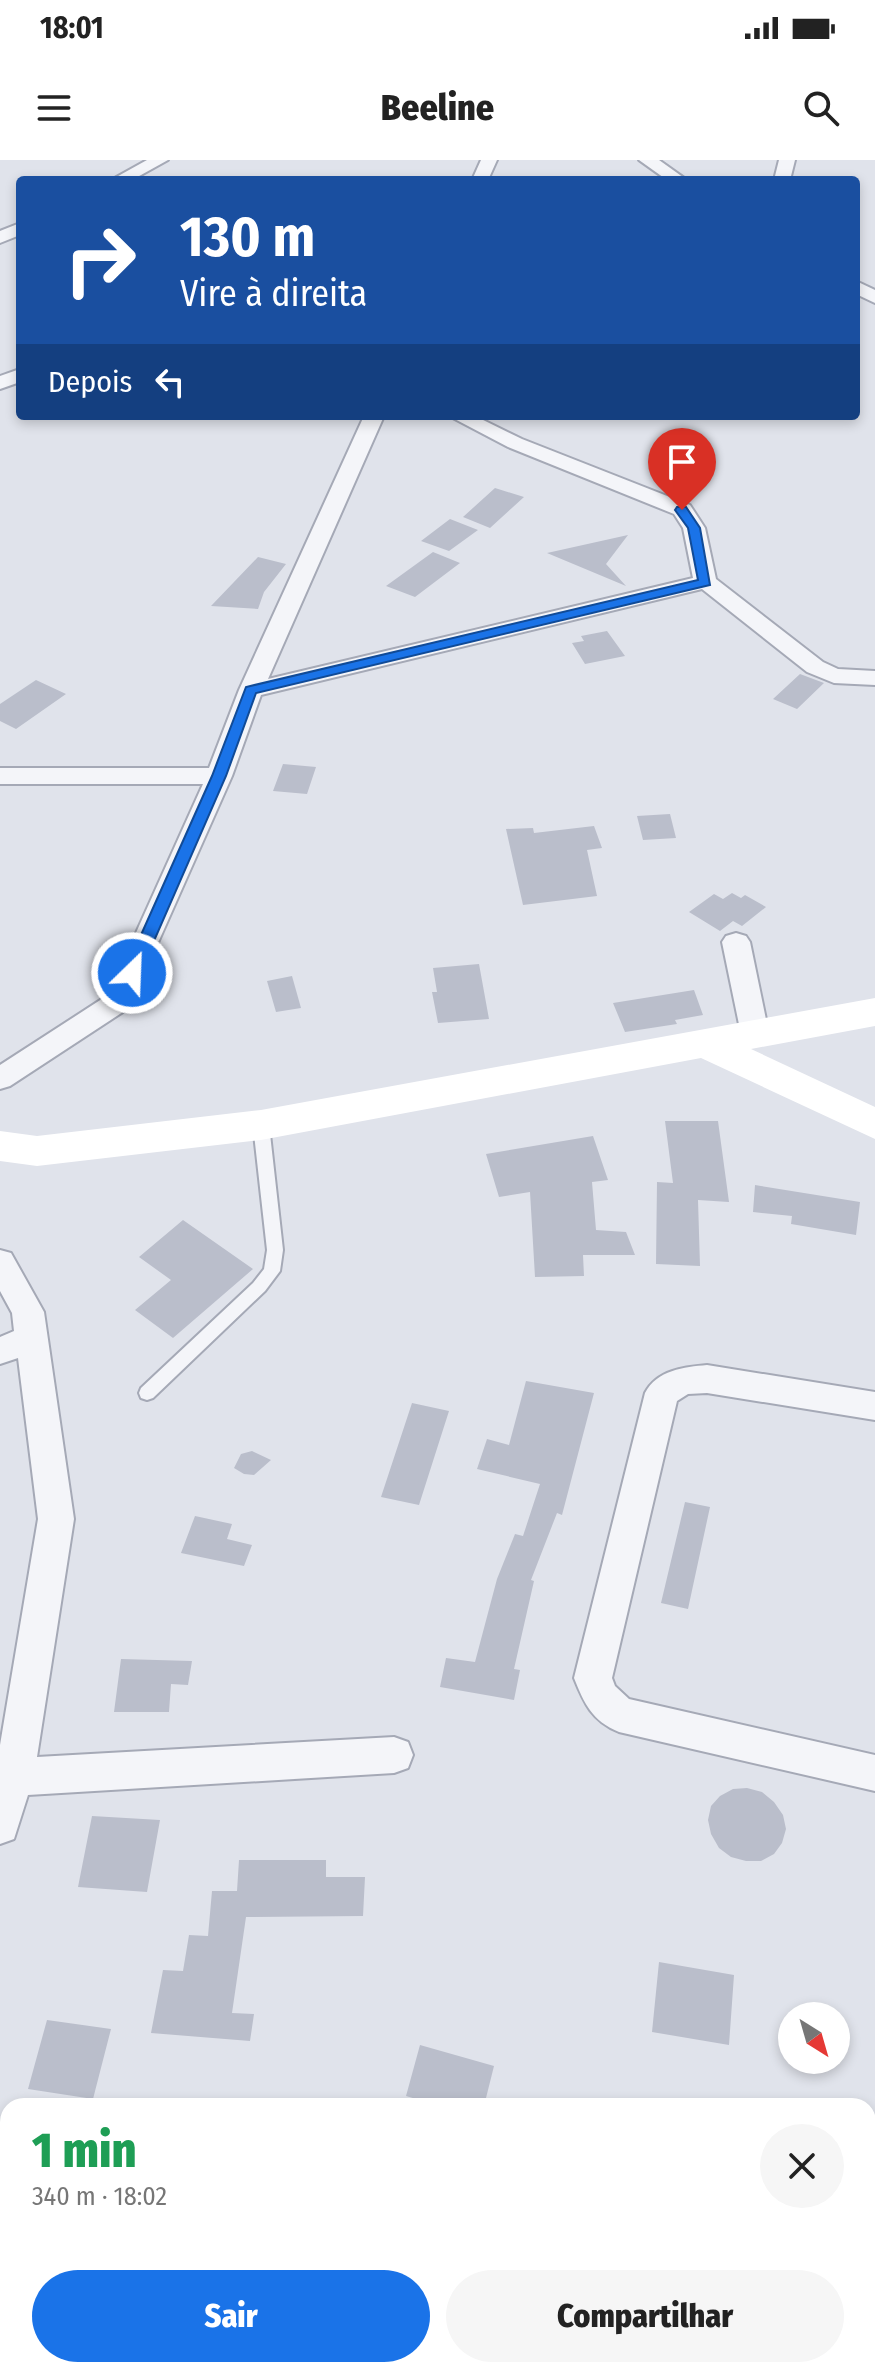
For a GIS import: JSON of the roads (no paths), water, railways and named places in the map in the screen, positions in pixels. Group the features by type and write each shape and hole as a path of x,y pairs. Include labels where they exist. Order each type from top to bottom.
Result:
{"main road":[{"path":"0,1146 37,1151 261,1125 875,1012"},
{"path":"704,1043 875,1124"}],"street":[{"path":"127,176 160,160"},
{"path":"647,160 673,176"},
{"path":"0,1079 119,1001 219,776 251,690 372,420"},
{"path":"467,420 515,443 682,510 694,528 705,582"},
{"path":"251,690 705,582 718,589 815,667 834,676 875,678"},
{"path":"0,776 219,776"},
{"path":"736,942 755,1034"},
{"path":"0,1262 28,1312 56,1519 14,1777 0,1825"},
{"path":"0,1351 33,1337"},
{"path":"875,1406 707,1379 682,1381 662,1393 593,1678 601,1698 619,1714 875,1773"},
{"path":"14,1777 394,1755"}],"lane":[{"path":"147,1393 272,1271 275,1250 261,1125"}]}
